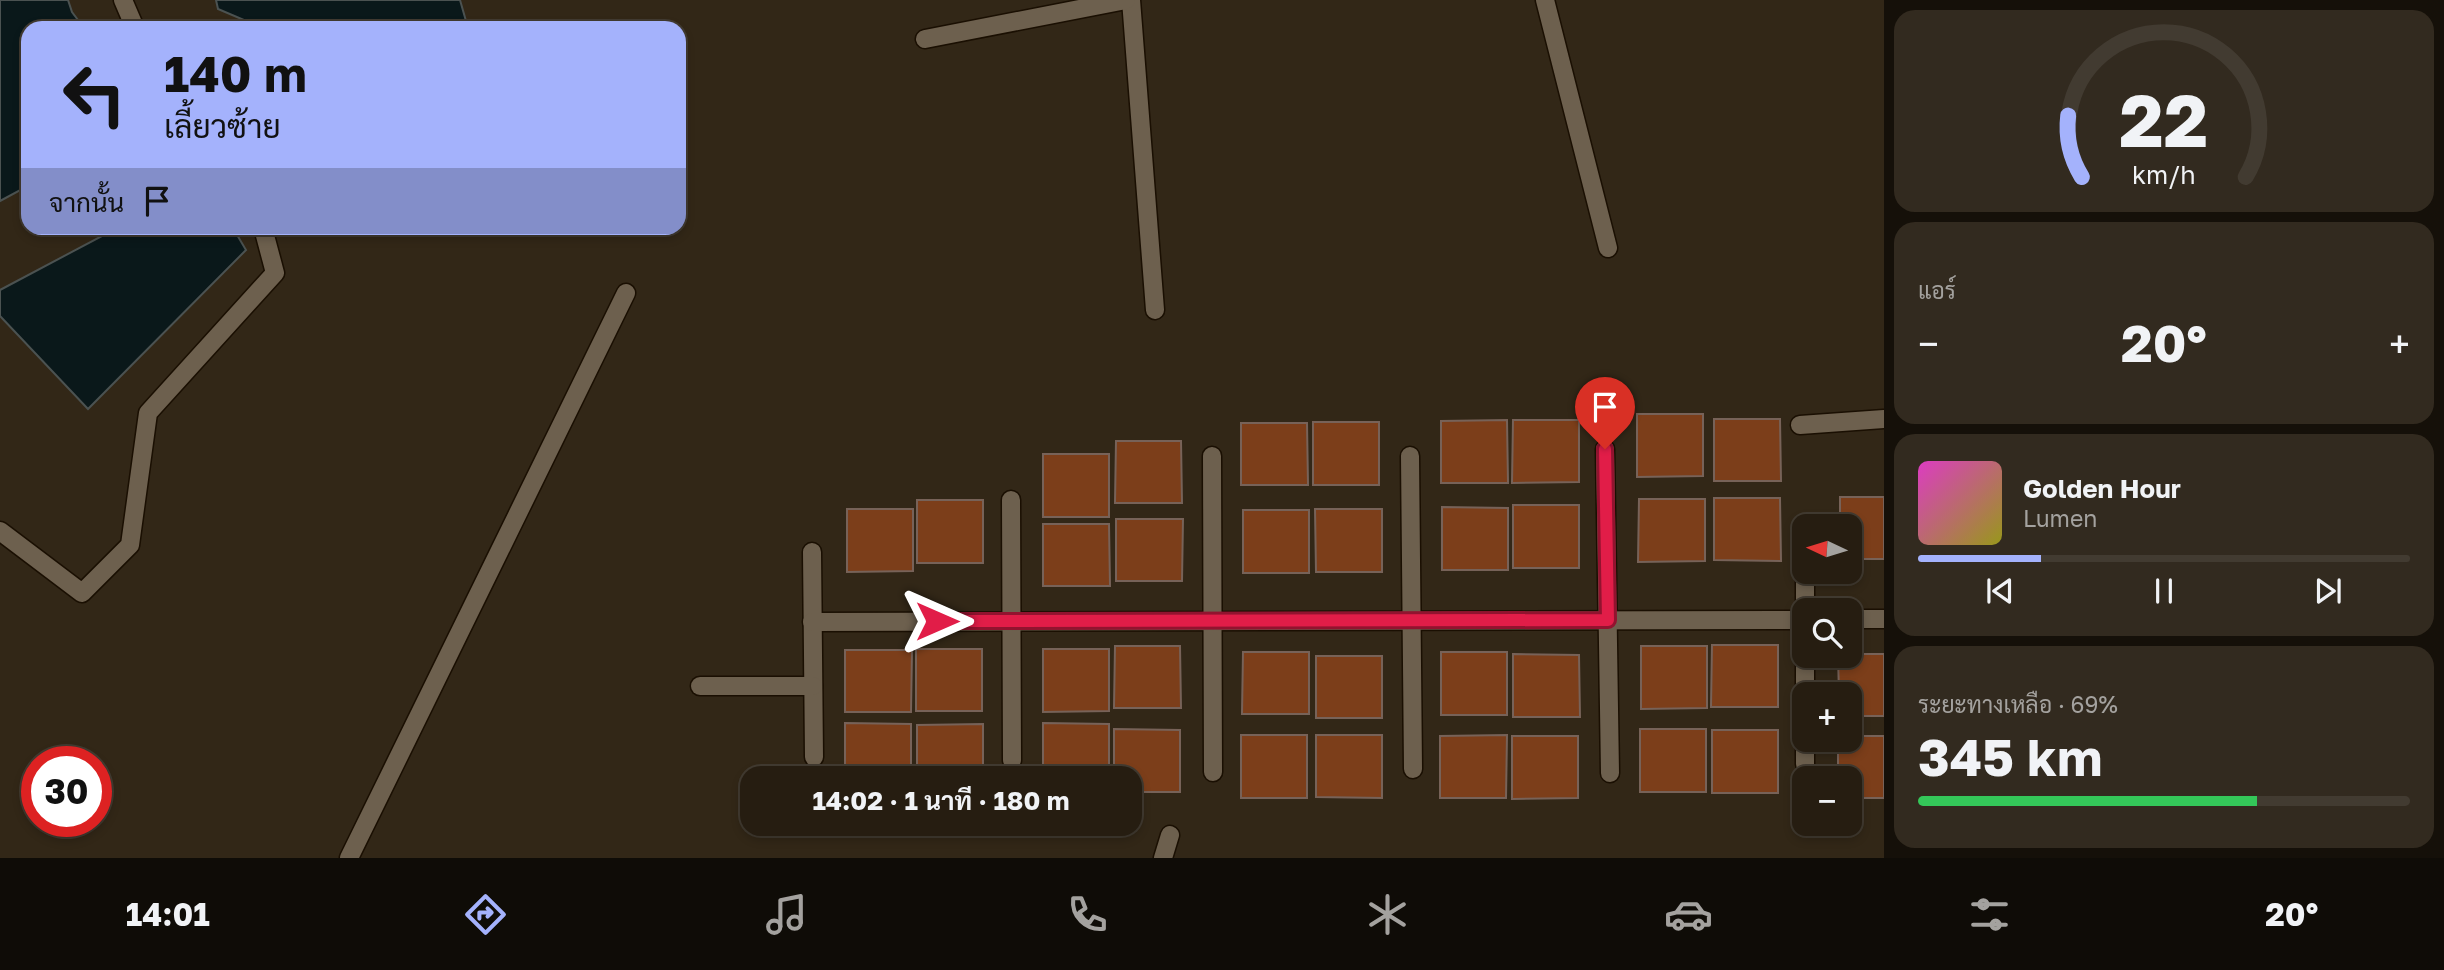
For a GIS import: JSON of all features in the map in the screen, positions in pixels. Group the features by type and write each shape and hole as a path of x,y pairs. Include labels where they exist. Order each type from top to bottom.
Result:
{"street":[{"path":"123,0 132,21"},
{"path":"925,39 1129,0 1155,310"},
{"path":"1545,0 1608,248"},
{"path":"0,531 82,593 130,545 148,413 275,274 266,235"},
{"path":"349,858 626,293"},
{"path":"1800,425 1884,419"},
{"path":"1605,449 1610,774"},
{"path":"1212,456 1213,772"},
{"path":"1410,456 1413,769"},
{"path":"1011,500 1012,760"},
{"path":"812,552 814,757"},
{"path":"812,622 1792,620"},
{"path":"1862,620 1884,620"},
{"path":"701,686 813,686"},
{"path":"1805,752 1805,764"},
{"path":"1163,858 1170,835"}],"shaded area":[{"path":"0,0 68,0 79,21 21,21 21,190 0,201"},
{"path":"216,0 460,0 466,21 246,21 218,9"},
{"path":"104,235 237,235 246,250 88,409 0,316 0,290"}],"building":[{"path":"1637,414 1703,414 1703,476 1637,477"},
{"path":"1714,419 1780,419 1781,481 1714,481"},
{"path":"1507,420 1508,483 1441,483 1441,421"},
{"path":"1513,420 1579,420 1579,482 1512,483"},
{"path":"1313,422 1379,422 1379,485 1313,485"},
{"path":"1241,423 1307,423 1308,485 1241,485"},
{"path":"1116,441 1181,441 1182,503 1115,503"},
{"path":"1043,454 1109,454 1109,517 1043,517"},
{"path":"1840,497 1884,497 1884,559 1862,559 1862,514 1840,514"},
{"path":"1714,498 1780,498 1781,561 1714,560"},
{"path":"1639,499 1705,499 1705,561 1638,562"},
{"path":"917,500 983,500 983,563 917,563"},
{"path":"1513,505 1579,505 1579,568 1513,568"},
{"path":"1442,507 1508,508 1508,570 1442,570"},
{"path":"847,509 913,509 913,571 847,572"},
{"path":"1315,509 1382,509 1382,572 1316,572"},
{"path":"1243,510 1309,510 1309,573 1243,573"},
{"path":"1116,519 1183,519 1182,581 1116,581"},
{"path":"1043,524 1109,524 1110,586 1043,586"},
{"path":"1712,645 1778,645 1778,707 1711,707"},
{"path":"1115,646 1180,646 1181,708 1114,708"},
{"path":"1641,646 1707,646 1707,708 1641,709"},
{"path":"916,649 982,649 982,711 916,711"},
{"path":"1043,649 1109,649 1109,711 1043,712"},
{"path":"845,650 912,650 911,712 845,712"},
{"path":"1243,652 1309,652 1309,714 1242,714"},
{"path":"1441,652 1507,652 1507,715 1441,715"},
{"path":"1513,654 1579,655 1580,717 1513,717"},
{"path":"1862,654 1884,654 1884,716 1862,716 1862,682 1839,682 1838,668 1862,668"},
{"path":"1316,656 1382,656 1382,718 1316,718"},
{"path":"845,723 911,724 911,766 845,766"},
{"path":"1043,723 1109,724 1109,766 1043,766"},
{"path":"983,724 983,766 917,766 917,725"},
{"path":"1114,729 1180,730 1180,792 1142,792 1142,766 1114,766"},
{"path":"1640,729 1706,729 1706,792 1640,792"},
{"path":"1712,730 1778,730 1778,793 1712,793"},
{"path":"1241,735 1307,735 1307,798 1241,798"},
{"path":"1316,735 1382,735 1382,798 1316,797"},
{"path":"1507,735 1506,798 1440,798 1440,736"},
{"path":"1512,736 1578,736 1578,798 1512,799"},
{"path":"1862,736 1884,736 1884,798 1862,798 1862,766 1838,766 1838,752 1862,752"}],"route":[{"path":"937,621 1608,620 1605,449"}]}
